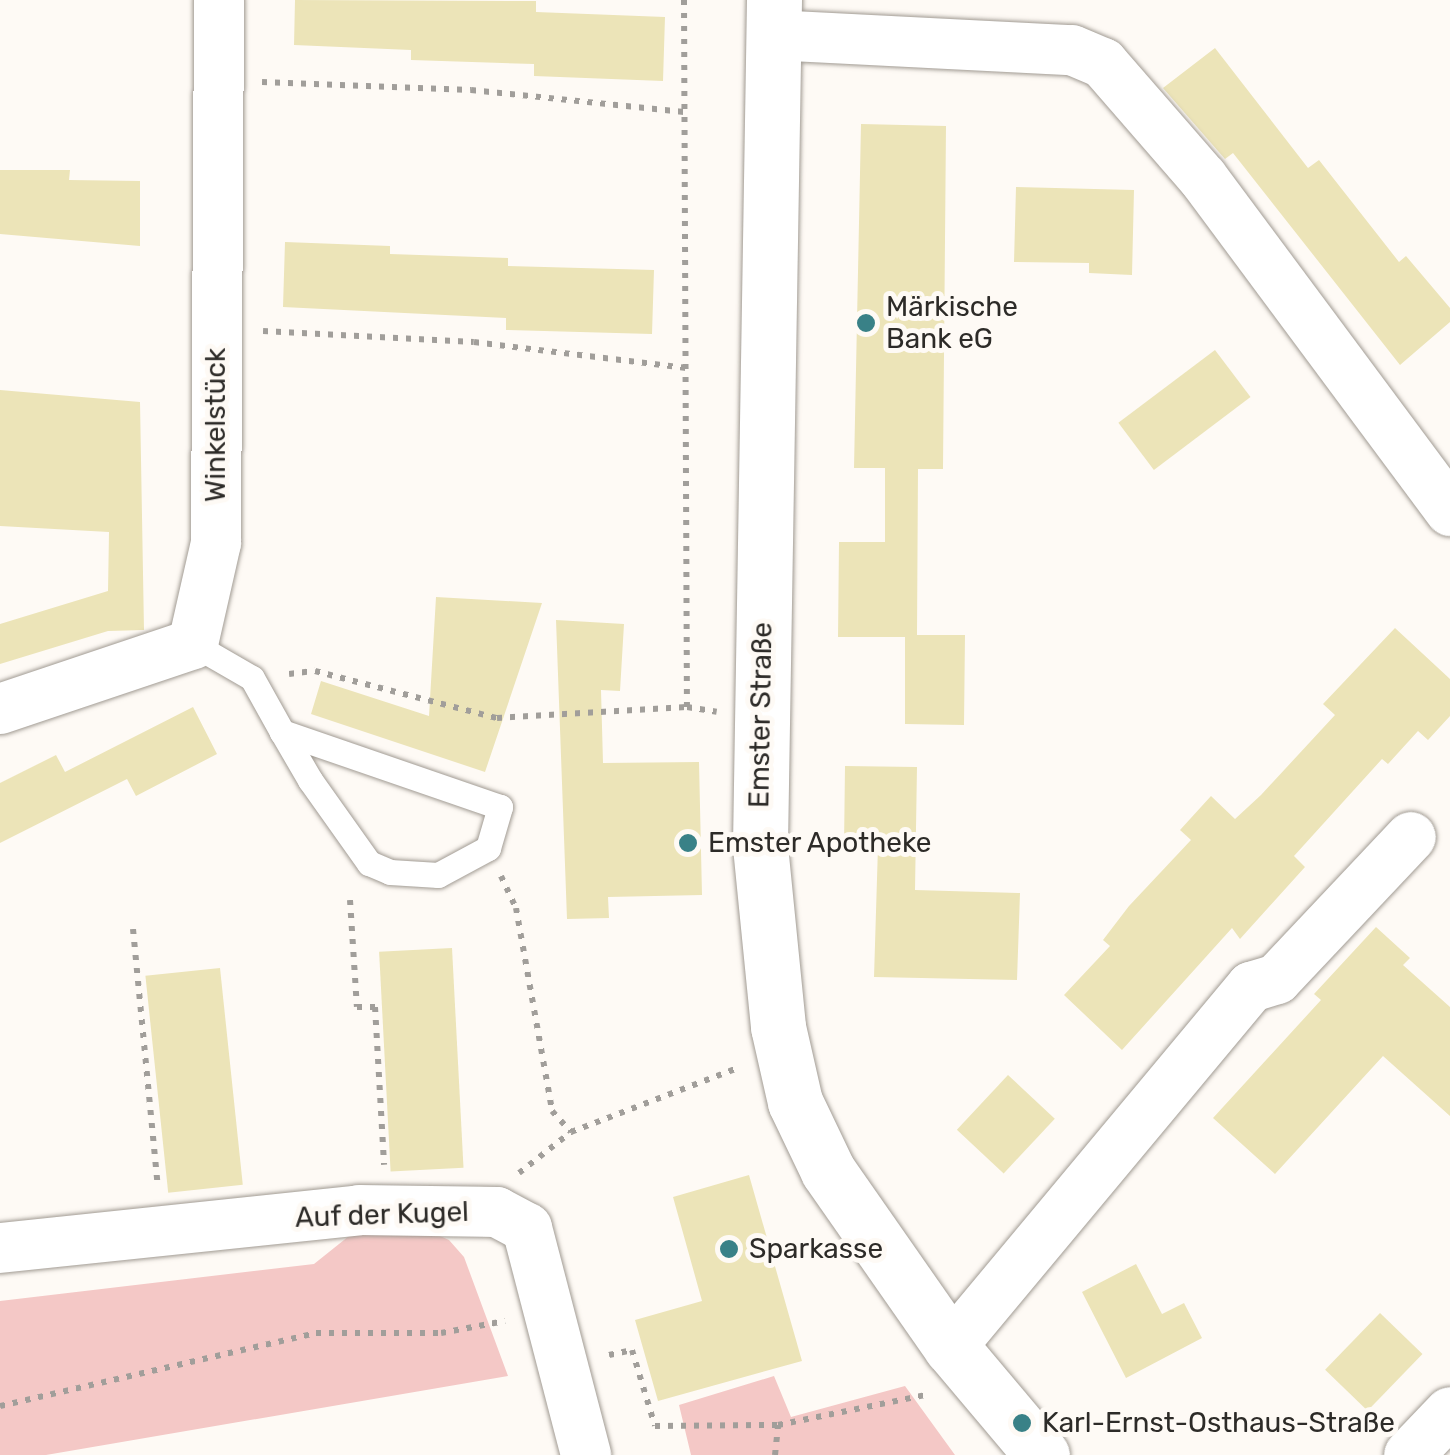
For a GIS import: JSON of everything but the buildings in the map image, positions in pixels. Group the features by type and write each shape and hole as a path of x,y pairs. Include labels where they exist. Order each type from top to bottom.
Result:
{"street":[{"name":"Winkelstück","path":"193,644 216,543 218,0"},
{"name":"Emster Straße","path":"1042,1455 1022,1423 966,1365 828,1170 795,1102 766,960 762,720 773,17 1072,50 1103,63 1204,178 1450,511"},
{"path":"0,709 193,644"},
{"path":"966,1365 1251,987 1277,979 1411,837"},
{"name":"Auf der Kugel","path":"0,1248 387,1208 497,1212 527,1228 560,1368 586,1455"},
{"path":"1409,1455 1450,1412"}],"lane":[{"path":"193,644 252,678 282,732 369,862 390,872 438,876 488,848 500,807 282,732"}],"path":[{"path":"684,0 687,707"},
{"path":"218,80 471,90 684,112"},
{"path":"216,328 474,342 686,368"},
{"path":"252,678 315,671 498,718 687,707 762,720"},
{"path":"488,848 516,908 552,1112 571,1132"},
{"path":"350,900 357,1007 375,1007 387,1208"},
{"path":"133,930 163,1230"},
{"path":"497,1212 520,1172 571,1132 783,1050"},
{"path":"0,1406 316,1333 440,1333 546,1313"},
{"path":"560,1368 632,1350 656,1426 778,1425 966,1365"},
{"path":"775,1455 778,1425"}],"shaded area":[{"path":"359,1228 429,1231 449,1240 464,1257 508,1376 46,1455 0,1455 0,1301 314,1264"},
{"path":"774,1376 791,1417 905,1386 955,1455 691,1455 679,1405"}],"place":[{"name":"Märkische Bank eG","path":"866,323"},
{"name":"Emster Apotheke","path":"688,843"},
{"name":"Sparkasse","path":"729,1249"},
{"name":"Karl-Ernst-Osthaus-Straße","path":"1022,1423"}]}
